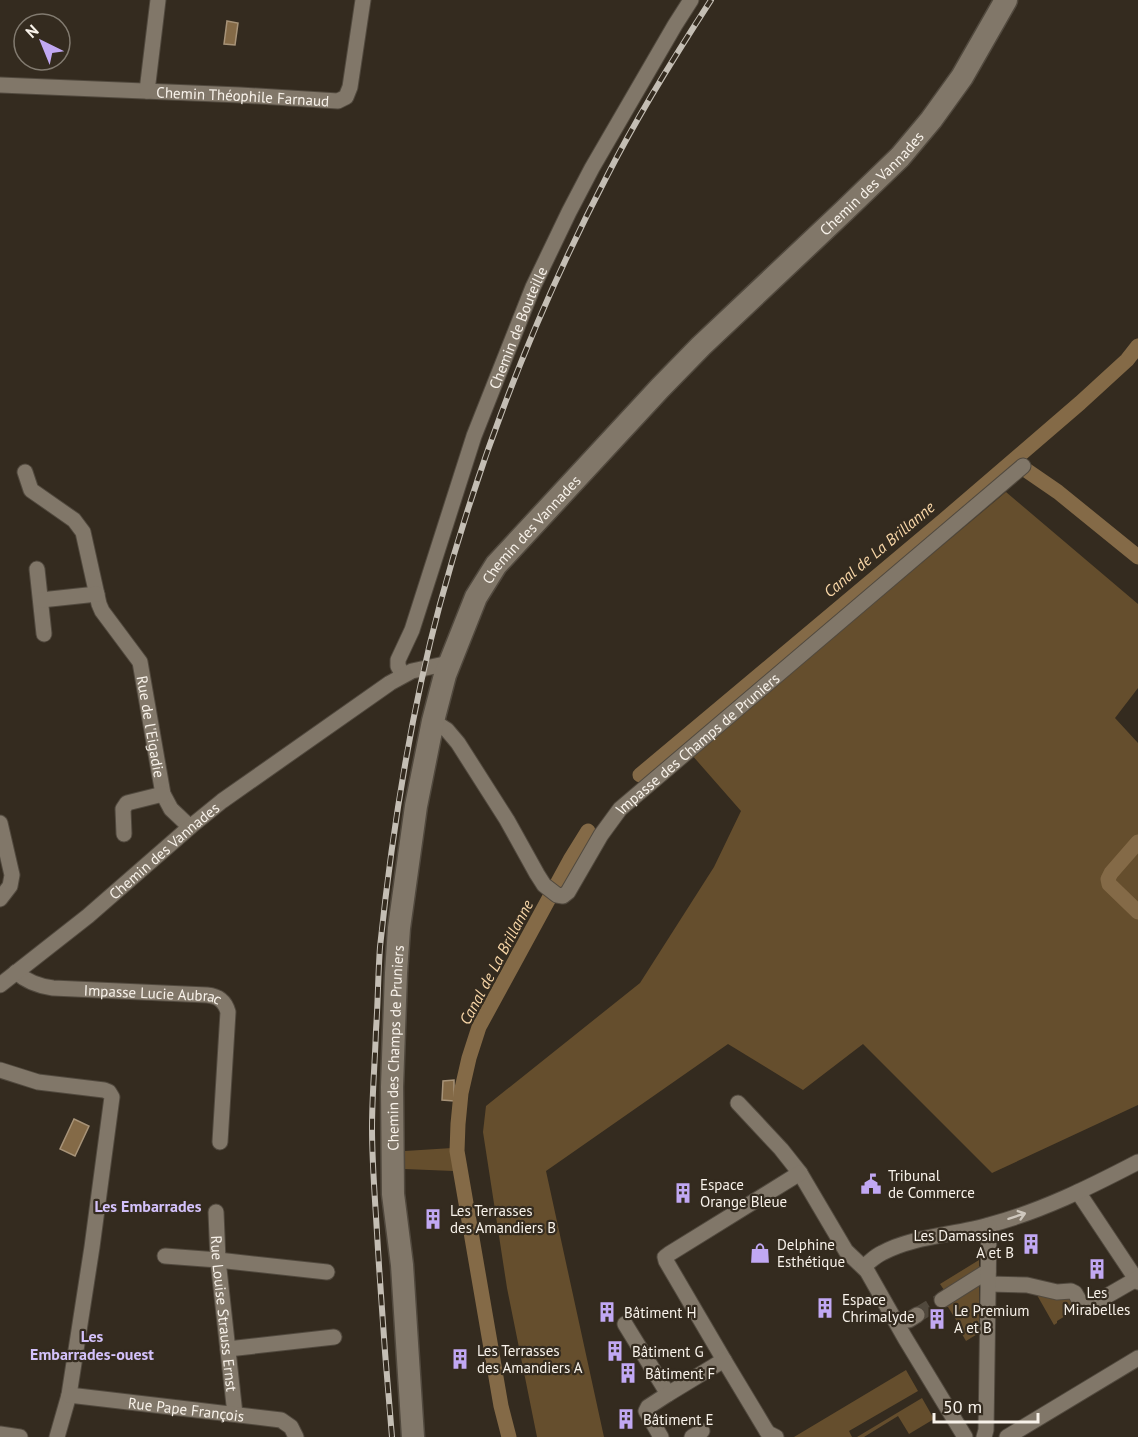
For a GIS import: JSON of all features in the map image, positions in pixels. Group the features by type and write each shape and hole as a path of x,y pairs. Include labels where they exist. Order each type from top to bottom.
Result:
{"street":[{"name":"Chemin Théophile Farnaud","path":"147,91 158,0"},
{"name":"Chemin Théophile Farnaud","path":"0,85 332,101 342,99 346,97 350,87 363,0"},
{"name":"Chemin de Bouteille","path":"403,675 398,666 398,660 412,630 474,436 533,287 569,212 598,159 669,34 691,0"},
{"name":"Chemin des Vannades","path":"0,985 112,896 222,801 403,675 449,663 476,597 496,565 660,387 900,157 932,120 962,77 1006,0"},
{"name":"Impasse des Champs de Pruniers","path":"433,721 447,730 458,743 507,820 537,874 553,892 566,895 615,814 1023,466"},
{"name":"Rue de l'Eigadie","path":"24,472 31,490 74,520 83,532 102,611 140,662 163,794 171,809 190,827"},
{"path":"37,569 44,634"},
{"path":"41,600 97,594"},
{"name":"Chemin des Champs de Pruniers","path":"413,1437 402,1265 393,1194 392,1076 396,973 399,928 416,806 433,721 449,663"},
{"path":"124,834 123,809 127,803 163,794"},
{"path":"0,824 12,874 10,886 0,899"},
{"name":"Impasse Lucie Aubrac","path":"16,972 27,981 53,988 207,995 218,998 225,1004 228,1012 220,1142"},
{"path":"0,1070 38,1082 104,1090 112,1097 69,1395 57,1437"},
{"path":"738,1103 800,1173 843,1247 864,1266 965,1437"},
{"path":"864,1266 883,1252 902,1245 989,1226 1047,1206 1138,1162"},
{"path":"776,1437 766,1430 665,1257 800,1173"},
{"path":"942,1300 988,1278 1057,1292 1071,1291 1086,1308 1137,1280 1078,1192"},
{"name":"Rue Louise Strauss Ernst","path":"216,1212 218,1260 235,1414"},
{"path":"984,1437 989,1226"},
{"path":"165,1256 327,1272"},
{"path":"625,1324 668,1394"},
{"path":"228,1349 334,1337"},
{"path":"1007,1437 1138,1358"},
{"path":"661,1437 646,1411 648,1407 724,1360"},
{"name":"Rue Pape François","path":"69,1395 235,1414 284,1422 291,1426 296,1437"},
{"path":"0,1434 20,1437"}],"shaded area":[{"path":"227,21 238,23 235,45 224,44"},
{"path":"1006,492 1138,604 1138,688 1115,718 1138,743 1138,1105 992,1173 863,1044 803,1090 728,1044 546,1171 604,1437 537,1437 507,1288 483,1132 486,1106 640,983 714,867 741,811 691,754"},
{"path":"454,1080 454,1101 442,1100 443,1081"},
{"path":"74,1119 89,1126 75,1156 60,1149"},
{"path":"452,1148 454,1171 404,1169 405,1151"},
{"path":"979,1260 979,1333 966,1341 959,1329 961,1328 946,1307 939,1292 944,1290 940,1284"},
{"path":"1033,1288 1070,1295 1079,1310 1076,1312 1075,1310 1054,1325"},
{"path":"906,1370 918,1391 849,1431 852,1437 794,1437"},
{"path":"922,1398 934,1419 909,1434 898,1416 864,1437 857,1437"}],"waterway":[{"name":"Canal de La Brillanne","path":"640,775 1080,403 1127,360 1138,346"},
{"name":"Canal de La Brillanne","path":"1026,470 1058,492 1138,557"},
{"name":"Canal de La Brillanne","path":"509,1437 501,1406 457,1151 461,1093 479,1027 588,831"},
{"name":"Canal de La Brillanne","path":"1138,842 1108,879 1109,884 1138,912"}],"tunnel":[{"path":"917,1315 942,1300"}],"railway":[{"path":"392,1437 374,1180 372,1103 379,957 385,904 403,774 429,646 456,549 492,439 557,279 619,153 657,86 711,0"}],"place":[{"name":"Tribunal de Commerce","path":"871,1184"},
{"name":"Espace Orange Bleue","path":"683,1193"},
{"name":"Les Terrasses des Amandiers B","path":"433,1219"},
{"name":"Les Damassines A et B","path":"1031,1244"},
{"name":"Delphine Esthétique","path":"760,1253"},
{"name":"Les Mirabelles","path":"1097,1269"},
{"name":"Espace Chrimalyde","path":"825,1308"},
{"name":"Bâtiment H","path":"607,1312"},
{"name":"Le Premium A et B","path":"937,1319"},
{"name":"Bâtiment G","path":"615,1351"},
{"name":"Les Terrasses des Amandiers A","path":"460,1359"},
{"name":"Bâtiment F","path":"628,1373"},
{"name":"Bâtiment E","path":"626,1419"}],"district":[{"name":"Les Embarrades","path":"148,1206"},
{"name":"Les Embarrades-ouest","path":"92,1345"}]}
